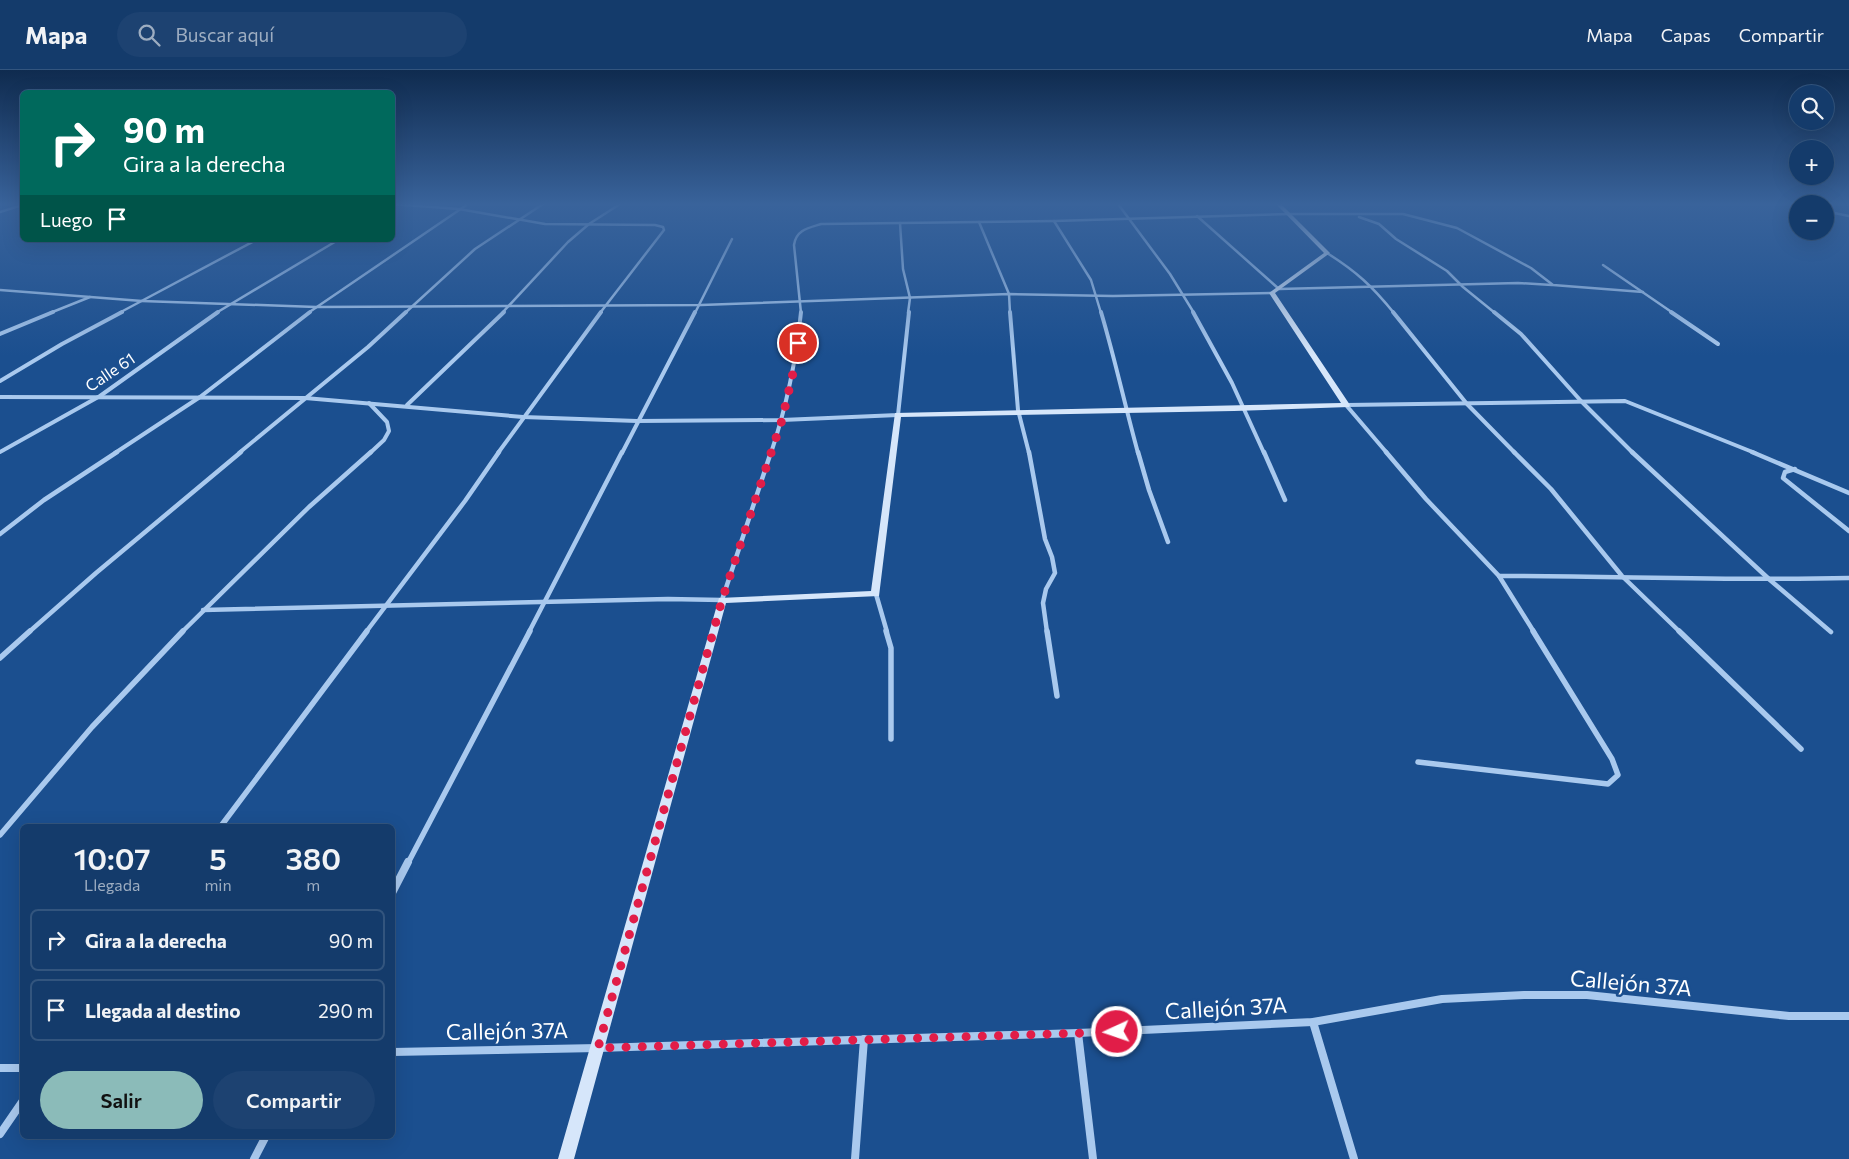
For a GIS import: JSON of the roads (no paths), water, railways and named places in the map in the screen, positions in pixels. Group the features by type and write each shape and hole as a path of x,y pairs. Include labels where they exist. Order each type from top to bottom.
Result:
{"street":[{"path":"0,382 62,344 228,255"},
{"name":"Calle 61","path":"0,452 100,396 229,304 313,255"},
{"path":"0,534 44,500 200,397 316,307 393,255"},
{"path":"0,658 96,573 368,347 469,255"},
{"path":"407,406 510,306 556,255"},
{"path":"223,824 465,501 605,306 645,255"},
{"path":"395,887 546,601 681,337 701,305 724,255"},
{"path":"566,1159 722,600 782,420 796,360 801,303 795,255"},
{"path":"891,740 891,648 876,594 910,298 902,269 901,255"},
{"path":"992,255 1009,294 1018,410 1032,465 1045,539 1052,557 1055,574 1046,589 1043,603 1057,696"},
{"path":"1075,255 1091,280 1114,356 1126,410 1149,490 1168,542"},
{"path":"1159,255 1185,295 1245,410 1285,500"},
{"path":"1241,255 1279,289 1518,283 1643,292"},
{"path":"0,292 93,296 142,301 316,307 701,305 801,303 1009,294 1095,296 1272,294 1325,255"},
{"path":"1330,255 1350,268 1374,288 1467,404 1551,489 1622,576 1800,749"},
{"path":"1421,255 1447,271 1461,285 1521,334 1581,401 1658,478 1770,580 1832,632"},
{"path":"1507,255 1531,268 1553,285"},
{"path":"1603,265 1718,344"},
{"path":"1272,294 1346,405 1426,499 1499,576 1612,759 1618,775 1608,784 1418,762"},
{"path":"0,334 93,296"},
{"path":"0,397 305,398 369,402 524,417 638,421 782,420 1018,410 1245,410 1346,405 1625,402 1795,469 1849,494"},
{"path":"0,835 92,727 204,610 309,508 384,440 389,431 387,422 369,402"},
{"path":"1795,469 1785,472 1783,478 1849,530"},
{"path":"1499,576 1622,576 1770,580 1849,578"},
{"path":"204,610 388,604 668,599 722,600 876,594"},
{"name":"Callejón 37A","path":"395,1052 598,1048 1078,1033 1313,1022 1442,999 1524,995 1587,995 1789,1016 1849,1016"},
{"path":"1313,1022 1354,1159"},
{"path":"1078,1033 1093,1159"},
{"path":"854,1159 864,1039"},
{"path":"0,1068 20,1068"},
{"path":"0,1134 20,1105"},
{"path":"254,1159 264,1139"}]}
